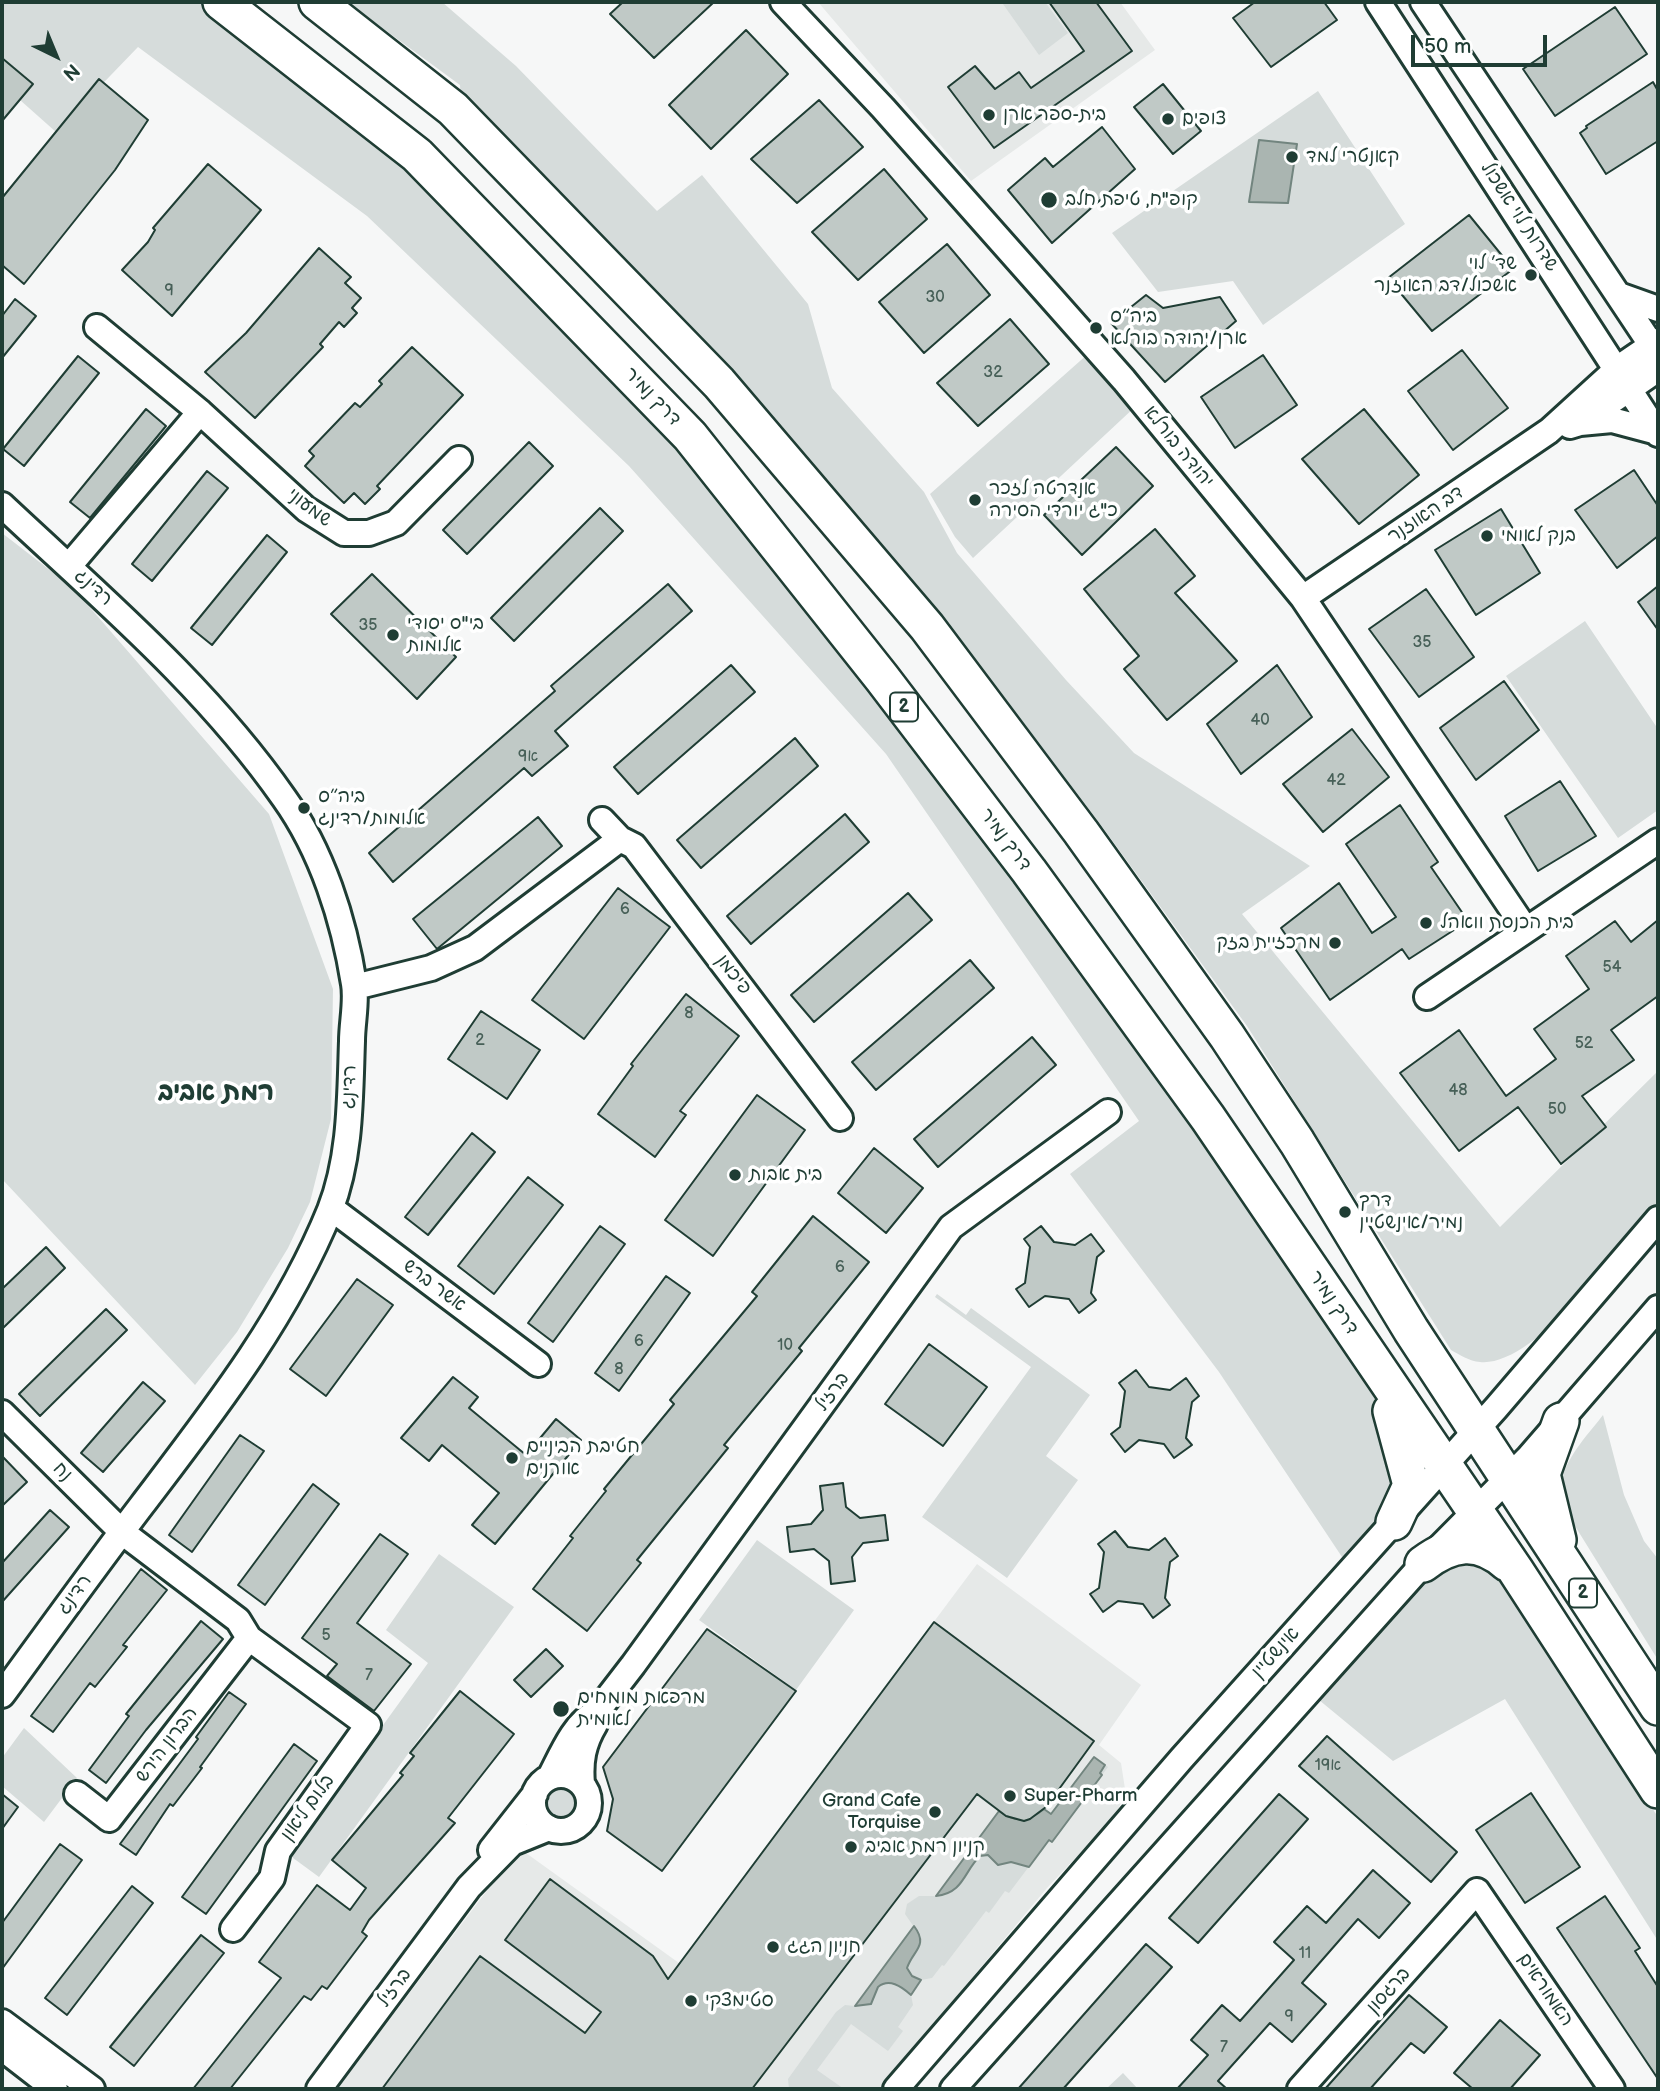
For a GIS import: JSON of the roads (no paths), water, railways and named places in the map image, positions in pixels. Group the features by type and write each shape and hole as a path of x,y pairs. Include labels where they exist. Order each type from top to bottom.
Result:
{"highway":[{"name":"דרך נמיר","path":"221,2 417,155 690,436 882,678 1029,872 1208,1118 1516,1571 1658,1790"},
{"name":"2","path":"317,2 453,109 719,383 927,627 1081,832 1227,1036 1297,1142 1476,1430 1658,1707"},
{"path":"1379,1371 1404,1451 1411,1485 1394,1522"},
{"path":"1561,1421 1542,1474 1562,1560"},
{"path":"1423,1564 1447,1549 1465,1544 1487,1549 1516,1571"}],"street":[{"name":"יהודה בורלא","path":"783,2 883,108 1124,380 1303,598 1526,930"},
{"name":"שדרות לוי אשכול","path":"1378,2 1658,433"},
{"name":"שדרות לוי אשכול","path":"1423,2 1656,347"},
{"path":"1619,295 1658,309"},
{"name":"שמעוני","path":"97,327 200,412 306,509 344,533 369,533 396,523 459,459"},
{"name":"דב האוזנר","path":"1549,431 1580,423 1656,347"},
{"name":"דב האוזנר","path":"1303,598 1624,379 1658,369"},
{"path":"69,566 200,412"},
{"path":"1580,423 1612,420 1658,433"},
{"name":"רדינג","path":"2,505 127,619 247,749 286,800 313,849 334,899 355,986 348,1135 331,1208 283,1302 231,1388 2,1695"},
{"name":"פיכמן","path":"601,820 620,839 634,846 840,1118"},
{"path":"355,986 431,968 475,948 620,839"},
{"path":"1427,997 1658,841"},
{"name":"ברזיל","path":"582,1784 580,1767 585,1741 595,1723 596,1713 951,1227 1108,1112"},
{"name":"אשר ברש","path":"331,1208 538,1364"},
{"name":"אינשטיין","path":"901,2087 1182,1758 1476,1430 1658,1219"},
{"path":"953,2089 1423,1564 1508,1479 1561,1421 1658,1308"},
{"name":"נח","path":"2,1413 122,1532"},
{"path":"122,1532 238,1620 249,1638"},
{"name":"בלום ליאון","path":"233,1929 272,1878 278,1851 368,1725 249,1638"},
{"name":"הברון הירש","path":"77,1794 110,1819 249,1638"},
{"name":"ברזיל","path":"319,2089 470,1887 514,1819 542,1786 561,1754 589,1716 596,1713"},
{"path":"567,1775 582,1784 589,1800 585,1817 571,1829 549,1828 537,1817 542,1786 567,1775"},
{"name":"ברזיל","path":"470,1887 512,1843 549,1828"},
{"name":"ברגסון","path":"1300,2089 1477,1891"},
{"name":"האמוראים","path":"1477,1891 1612,2089"},
{"path":"2,2022 92,2089"},
{"path":"2,2048 44,2086"}],"place":[{"name":"בית-ספר ארן","path":"989,115"},
{"name":"צופים","path":"1168,119"},
{"name":"קאנטרי למד","path":"1292,157"},
{"name":"קופ\"ח, טיפת חלב","path":"1049,200"},
{"name":"שד׳ לוי אשכול/דב האוזנר","path":"1531,275"},
{"name":"ביה״ס ארן/יהודה בורלא","path":"1096,328"},
{"name":"אנדרטה לזכר כ\"ג יורדי הסירה","path":"975,500"},
{"name":"בנק לאומי","path":"1487,536"},
{"name":"בי\"ס יסודי אלומות","path":"393,635"},
{"name":"ביה״ס אלומות/רדינג","path":"304,808"},
{"name":"בית הכנסת וואהל","path":"1426,923"},
{"name":"מרכזיית בזק","path":"1335,943"},
{"name":"בית אבות","path":"735,1175"},
{"name":"דרך נמיר/אינשטיין","path":"1345,1212"},
{"name":"חטיבת הביניים אורנים","path":"512,1458"},
{"name":"מרפאת מומחים לאומית","path":"561,1709"},
{"name":"Super-Pharm","path":"1010,1796"},
{"name":"Grand Cafe Torquise","path":"935,1812"},
{"name":"קניון רמת אביב","path":"851,1847"},
{"name":"חניון הגג","path":"773,1947"},
{"name":"סטימצקי","path":"691,2001"}],"district":[{"name":"רמת אביב","path":"216,1093"}]}
